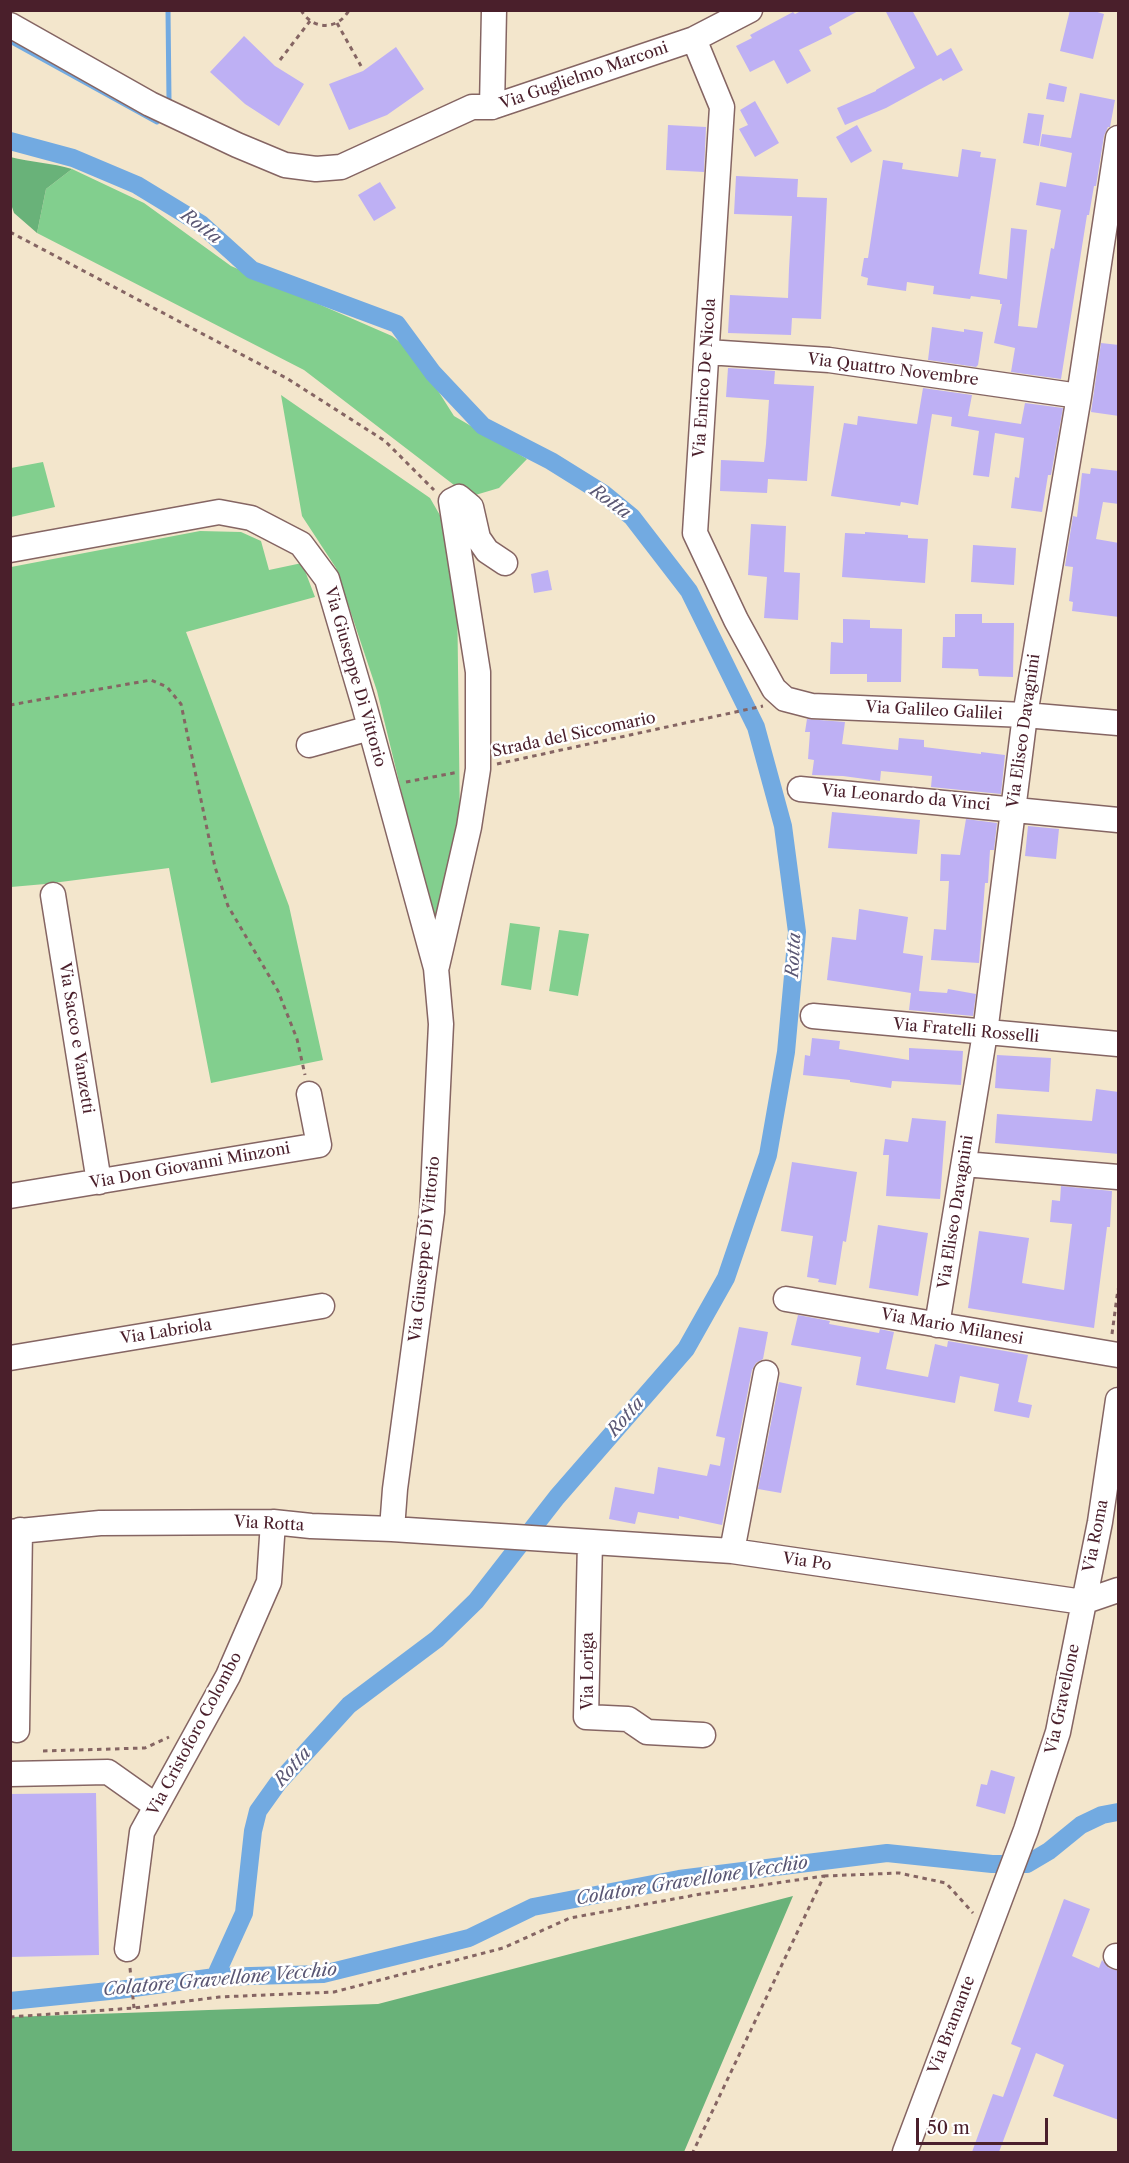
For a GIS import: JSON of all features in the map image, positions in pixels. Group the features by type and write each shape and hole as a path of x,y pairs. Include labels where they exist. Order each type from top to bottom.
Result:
{"street":[{"path":"492,107 494,10"},
{"name":"Via Guglielmo Marconi","path":"10,25 150,104 285,165 316,169 341,167 472,107 492,107 694,39 750,10"},
{"name":"Via Enrico De Nicola","path":"694,39 722,107 694,533 774,689 776,702"},
{"name":"Via Eliseo Davagnini","path":"937,1325 985,1033 1024,715 1079,396 1119,138"},
{"name":"Via Quattro Novembre","path":"707,352 829,360 1079,396"},
{"name":"Via Giuseppe Di Vittorio","path":"436,968 469,827 478,769 478,672 452,501 459,497 471,507 477,538 487,551 505,564"},
{"name":"Via Giuseppe Di Vittorio","path":"10,550 219,512 251,518 301,544 327,579 436,968 441,1024 432,1212 395,1489 392,1529"},
{"name":"Via Galileo Galilei","path":"776,702 812,706 1024,715 1119,723"},
{"path":"309,745 370,728"},
{"name":"Via Leonardo da Vinci","path":"800,789 1119,820"},
{"name":"Via Sacco e Vanzetti","path":"53,895 99,1182"},
{"name":"Via Fratelli Rosselli","path":"813,1016 1119,1044"},
{"name":"Via Don Giovanni Minzoni","path":"10,1196 319,1144 309,1094"},
{"path":"964,1164 1119,1177"},
{"name":"Via Mario Milanesi","path":"786,1299 1119,1355"},
{"name":"Via Labriola","path":"10,1358 322,1306"},
{"path":"732,1551 766,1373"},
{"name":"Via Roma","path":"1083,1602 1100,1522 1119,1400"},
{"name":"Via Rotta","path":"15,1531 100,1523 273,1522 528,1538"},
{"name":"Via Cristoforo Colombo","path":"128,1949 142,1832 228,1676 269,1582 273,1522"},
{"path":"15,1531 17,1731"},
{"name":"Via Po","path":"528,1538 732,1551 1083,1602"},
{"name":"Via Loriga","path":"590,1542 586,1717 628,1719 646,1732 703,1735"},
{"path":"1083,1602 1119,1590"},
{"name":"Via Gravellone","path":"1000,1898 1026,1830 1058,1732 1083,1602"},
{"path":"10,1774 108,1772 156,1806"},
{"name":"Via Bramante","path":"905,2152 1000,1898"}],"path":[{"path":"301,10 310,21 323,26 337,23 349,10"},
{"path":"280,60 310,21"},
{"path":"337,23 361,66"},
{"path":"10,232 69,261 288,379 385,441 435,491"},
{"path":"10,705 151,680 167,687 181,704 215,867 228,906 278,991 297,1039 309,1094"},
{"name":"Strada del Siccomario","path":"386,788 398,783 478,769 776,702"},
{"path":"32,1751 145,1748 168,1738 174,1729"},
{"path":"10,2017 134,2008 219,1997 334,1992 503,1948 570,1918 701,1894 825,1876 898,1873 946,1883 989,1929"},
{"path":"693,2152 825,1876"},
{"path":"128,1949 134,2008"}],"green space":[{"path":"10,157 72,169 46,189 37,233 14,213 11,204"},
{"path":"72,169 144,203 231,266 392,336 414,353 454,416 527,459 499,488 472,496 454,485 304,370 37,233 46,189"},
{"path":"281,395 430,498 445,524 457,588 460,826 434,926 377,691 336,568 302,516"},
{"path":"43,462 55,507 11,517 11,468"},
{"path":"200,531 241,532 261,541 269,570 302,563 315,597 186,632 289,906 323,1060 211,1083 169,868 11,887 11,567"},
{"path":"510,923 540,927 531,990 501,985"},
{"path":"559,930 589,934 578,996 549,991"},
{"path":"793,1896 684,2152 11,2152 11,2017 378,2004"}],"building":[{"path":"803,10 860,10 829,27 832,34 799,50 811,71 787,84 774,60 750,72 736,46 752,38 750,35 793,12 795,14"},
{"path":"885,10 912,10 937,56 951,48 963,70 943,81 941,78 886,108 845,125 837,108 876,91 915,68"},
{"path":"1070,10 1091,10 1104,14 1093,59 1060,51"},
{"path":"244,36 275,66 304,84 279,126 245,104 210,72"},
{"path":"396,47 424,89 387,115 349,130 329,84 363,71"},
{"path":"1049,83 1067,87 1064,102 1046,99"},
{"path":"1080,93 1115,100 1110,127 1104,136 1096,186 1094,186 1089,215 1087,215 1061,379 1011,372 1015,348 994,343 1002,304 1000,300 933,294 934,286 907,282 906,291 867,285 868,278 861,276 864,258 868,258 883,160 903,163 902,169 958,177 962,149 981,152 980,157 996,159 979,274 1007,279 1011,228 1027,230 1018,326 1037,328 1051,248 1054,249 1061,210 1036,205 1040,182 1066,187 1072,153 1040,146 1042,134 1071,138"},
{"path":"755,101 779,143 755,157 739,129 748,125 740,110"},
{"path":"1028,113 1044,115 1039,146 1023,143"},
{"path":"668,125 706,127 704,172 666,170"},
{"path":"857,125 872,151 851,163 836,137"},
{"path":"736,176 798,179 797,197 827,198 821,319 792,318 791,335 728,333 730,295 788,298 792,216 734,214"},
{"path":"380,182 396,208 374,221 358,195"},
{"path":"932,327 964,332 964,329 983,332 978,365 976,367 928,360"},
{"path":"1101,343 1119,345 1119,416 1091,412"},
{"path":"728,368 775,371 774,384 814,386 807,481 768,479 767,493 720,491 721,460 764,462 769,400 726,397"},
{"path":"923,388 972,395 968,416 1021,424 1025,403 1063,408 1042,512 1011,508 1015,477 1019,478 1024,438 995,433 989,477 973,475 979,431 951,426 952,417 932,414 918,505 901,502 900,506 831,496 844,423 857,425 858,416 917,424"},
{"path":"1091,468 1119,471 1119,504 1103,502 1096,539 1119,543 1119,617 1072,611 1073,602 1069,601 1073,567 1065,566 1073,516 1077,517 1082,473 1090,474"},
{"path":"751,524 786,526 784,572 800,573 798,620 764,618 767,577 748,575"},
{"path":"865,532 928,539 925,583 842,577 845,533 865,534"},
{"path":"973,545 1016,548 1014,585 971,582"},
{"path":"548,570 552,590 534,593 531,574"},
{"path":"955,614 982,614 982,623 1014,623 1013,677 979,676 978,669 942,668 943,637 955,637"},
{"path":"843,619 870,620 870,628 902,629 901,682 867,682 867,674 830,674 831,642 843,643"},
{"path":"807,719 845,722 842,744 898,750 899,738 924,740 924,747 1005,755 1001,794 931,787 932,776 881,771 880,781 812,775 814,760 808,759 810,732 805,732"},
{"path":"832,812 920,820 917,854 828,848"},
{"path":"966,819 997,823 994,850 990,850 988,883 985,883 979,963 931,960 934,929 946,930 949,881 940,881 941,854 960,855"},
{"path":"1028,826 1059,829 1056,859 1025,856"},
{"path":"859,909 908,917 903,953 923,956 919,991 947,993 948,989 976,994 973,1016 909,1010 911,993 827,980 832,937 856,940"},
{"path":"812,1038 840,1041 839,1049 909,1060 909,1048 963,1051 961,1085 892,1081 891,1088 850,1082 850,1080 803,1075 805,1055 810,1056"},
{"path":"997,1055 1051,1058 1049,1092 995,1088"},
{"path":"1096,1089 1119,1092 1119,1154 995,1143 997,1114 1092,1121"},
{"path":"912,1118 946,1121 940,1199 886,1196 889,1155 883,1155 885,1139 908,1142"},
{"path":"792,1162 857,1172 846,1242 843,1241 836,1285 818,1282 819,1279 807,1277 813,1236 781,1231"},
{"path":"1061,1186 1112,1191 1110,1227 1107,1227 1094,1328 968,1308 979,1231 1029,1238 1022,1283 1064,1290 1072,1224 1050,1222 1052,1200 1060,1201"},
{"path":"878,1225 928,1233 918,1296 869,1288"},
{"path":"798,1315 830,1321 829,1324 879,1333 880,1329 894,1332 886,1369 928,1377 935,1344 947,1347 948,1341 1028,1355 1018,1402 1032,1405 1029,1418 994,1411 999,1384 960,1376 955,1403 856,1385 861,1357 791,1345"},
{"path":"739,1327 768,1332 763,1359 756,1363 752,1370 722,1525 679,1516 679,1519 638,1512 635,1524 609,1519 615,1487 654,1494 658,1467 707,1476 710,1464 720,1466 725,1438 716,1436"},
{"path":"779,1382 802,1387 781,1493 758,1489"},
{"path":"991,1770 1015,1777 1005,1814 976,1806 981,1784 987,1785"},
{"path":"96,1793 99,1955 10,1957 10,1794"},
{"path":"1064,1899 1090,1909 1072,1956 1099,1968 1102,1960 1109,1968 1119,1971 1119,2120 1053,2096 1064,2065 1036,2053 999,2152 972,2152 993,2094 1003,2097 1021,2048 1011,2044"}],"waterway":[{"path":"168,10 169,100"},
{"path":"10,41 157,122"},
{"name":"Rotta","path":"10,141 73,158 137,185 201,224 252,270 397,324 433,373 483,426 551,461 604,494 632,517 689,591 756,727 783,826 797,932 786,1052 768,1155 726,1278 686,1349 557,1497 476,1601 437,1639 349,1705 278,1783 258,1811 253,1831 244,1913 215,1977"},
{"name":"Colatore Gravellone Vecchio","path":"10,2001 215,1977 323,1974 469,1938 533,1907 679,1879 887,1853 992,1864 1027,1864 1049,1851 1081,1825 1102,1815 1118,1812"}]}
